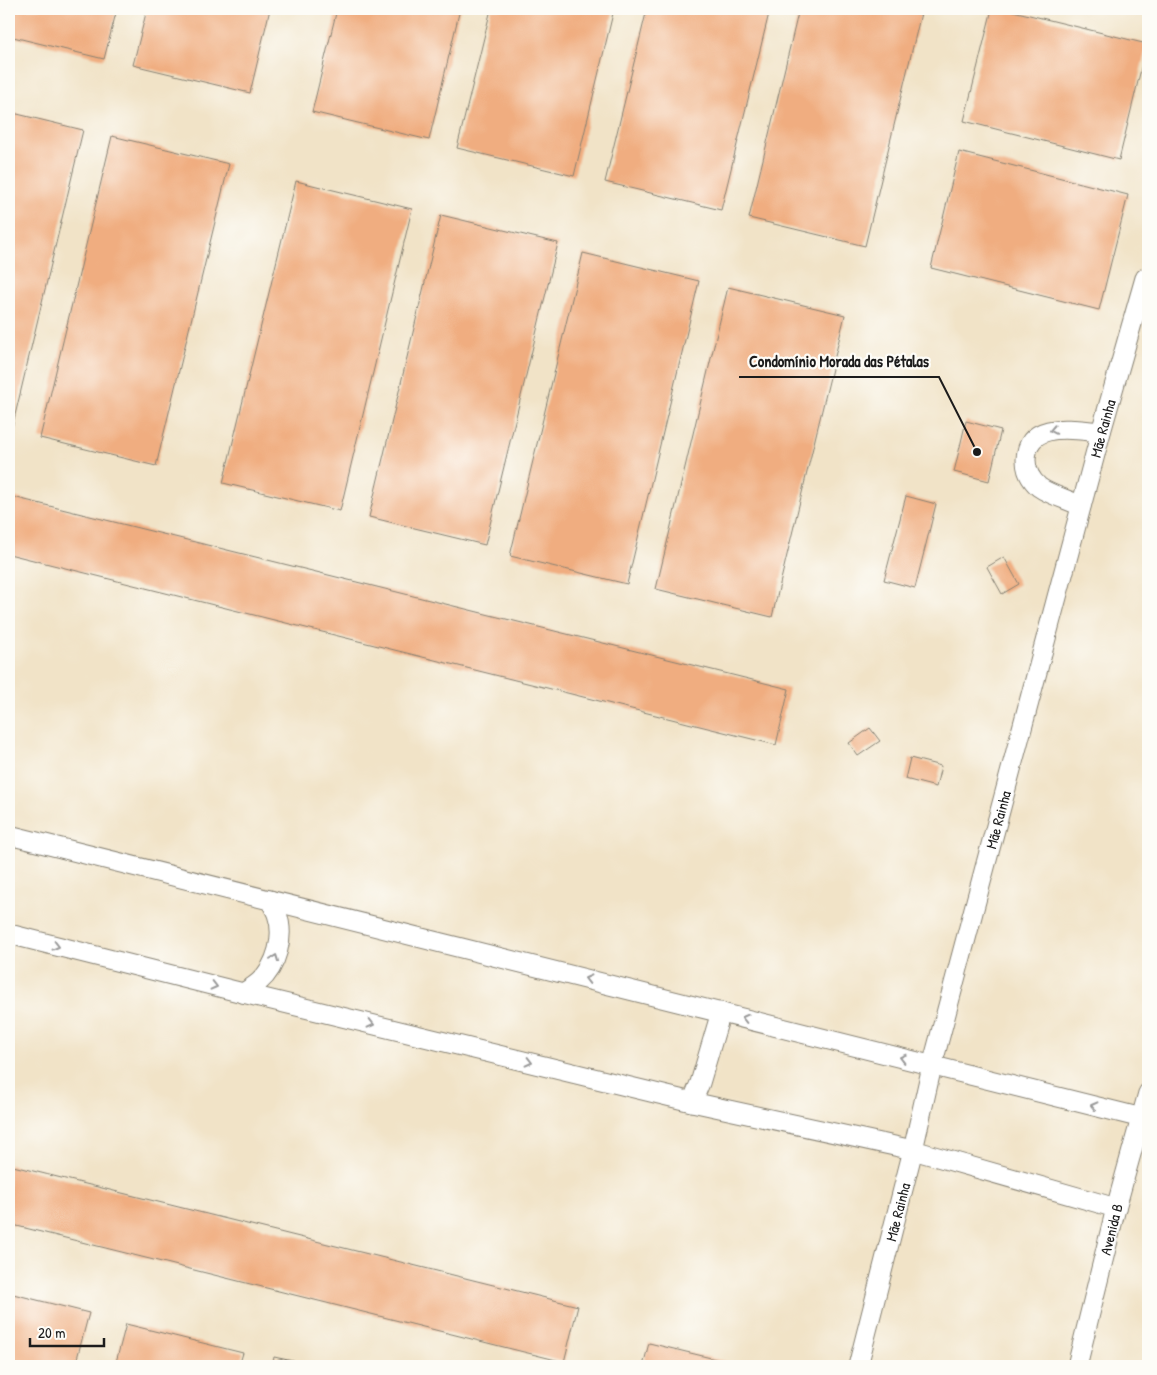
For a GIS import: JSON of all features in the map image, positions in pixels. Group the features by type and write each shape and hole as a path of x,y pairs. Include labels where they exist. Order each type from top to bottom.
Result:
{"street":[{"name":"Mãe Rainha","path":"858,1366 914,1150 932,1066 1101,432 1147,275"},
{"path":"1081,506 1040,488 1029,474 1026,456 1034,440 1049,430 1101,432"},
{"path":"9,835 1142,1118"},
{"path":"243,993 260,982 272,967 279,948 280,931 278,915 270,900"},
{"path":"9,934 692,1102 914,1150 1116,1208"},
{"path":"692,1102 700,1083 721,1012"},
{"name":"Avenida B","path":"1077,1366 1116,1208 1148,1093"}],"building":[{"path":"9,9 117,9 104,59 9,36"},
{"path":"147,9 270,9 250,93 133,65"},
{"path":"337,9 460,9 429,140 312,112"},
{"path":"491,9 614,9 574,176 457,148"},
{"path":"647,9 770,9 721,210 605,182"},
{"path":"799,9 922,9 865,246 749,218"},
{"path":"992,9 1005,9 1147,44 1119,160 964,121"},
{"path":"9,112 83,130 11,432 9,432"},
{"path":"112,136 229,164 156,466 40,438"},
{"path":"959,152 1128,195 1099,310 931,268"},
{"path":"296,181 412,209 340,511 223,483"},
{"path":"441,215 558,243 485,545 369,517"},
{"path":"583,253 699,281 627,584 510,556"},
{"path":"728,287 845,315 772,617 656,589"},
{"path":"966,421 1001,430 989,481 954,472"},
{"path":"9,496 789,689 776,745 9,554"},
{"path":"906,496 936,504 915,588 884,580"},
{"path":"1004,557 1019,584 1002,594 987,567"},
{"path":"870,728 880,741 858,756 849,743"},
{"path":"910,758 941,766 936,787 905,779"},
{"path":"9,1165 578,1306 564,1362 9,1224"},
{"path":"9,1293 89,1313 75,1366 9,1366"},
{"path":"126,1324 243,1353 239,1366 115,1366"},
{"path":"649,1343 744,1366 643,1366"},
{"path":"274,1357 312,1365 312,1366 272,1366"}],"place":[{"name":"Condomínio Morada das Pétalas","path":"977,452"}]}
